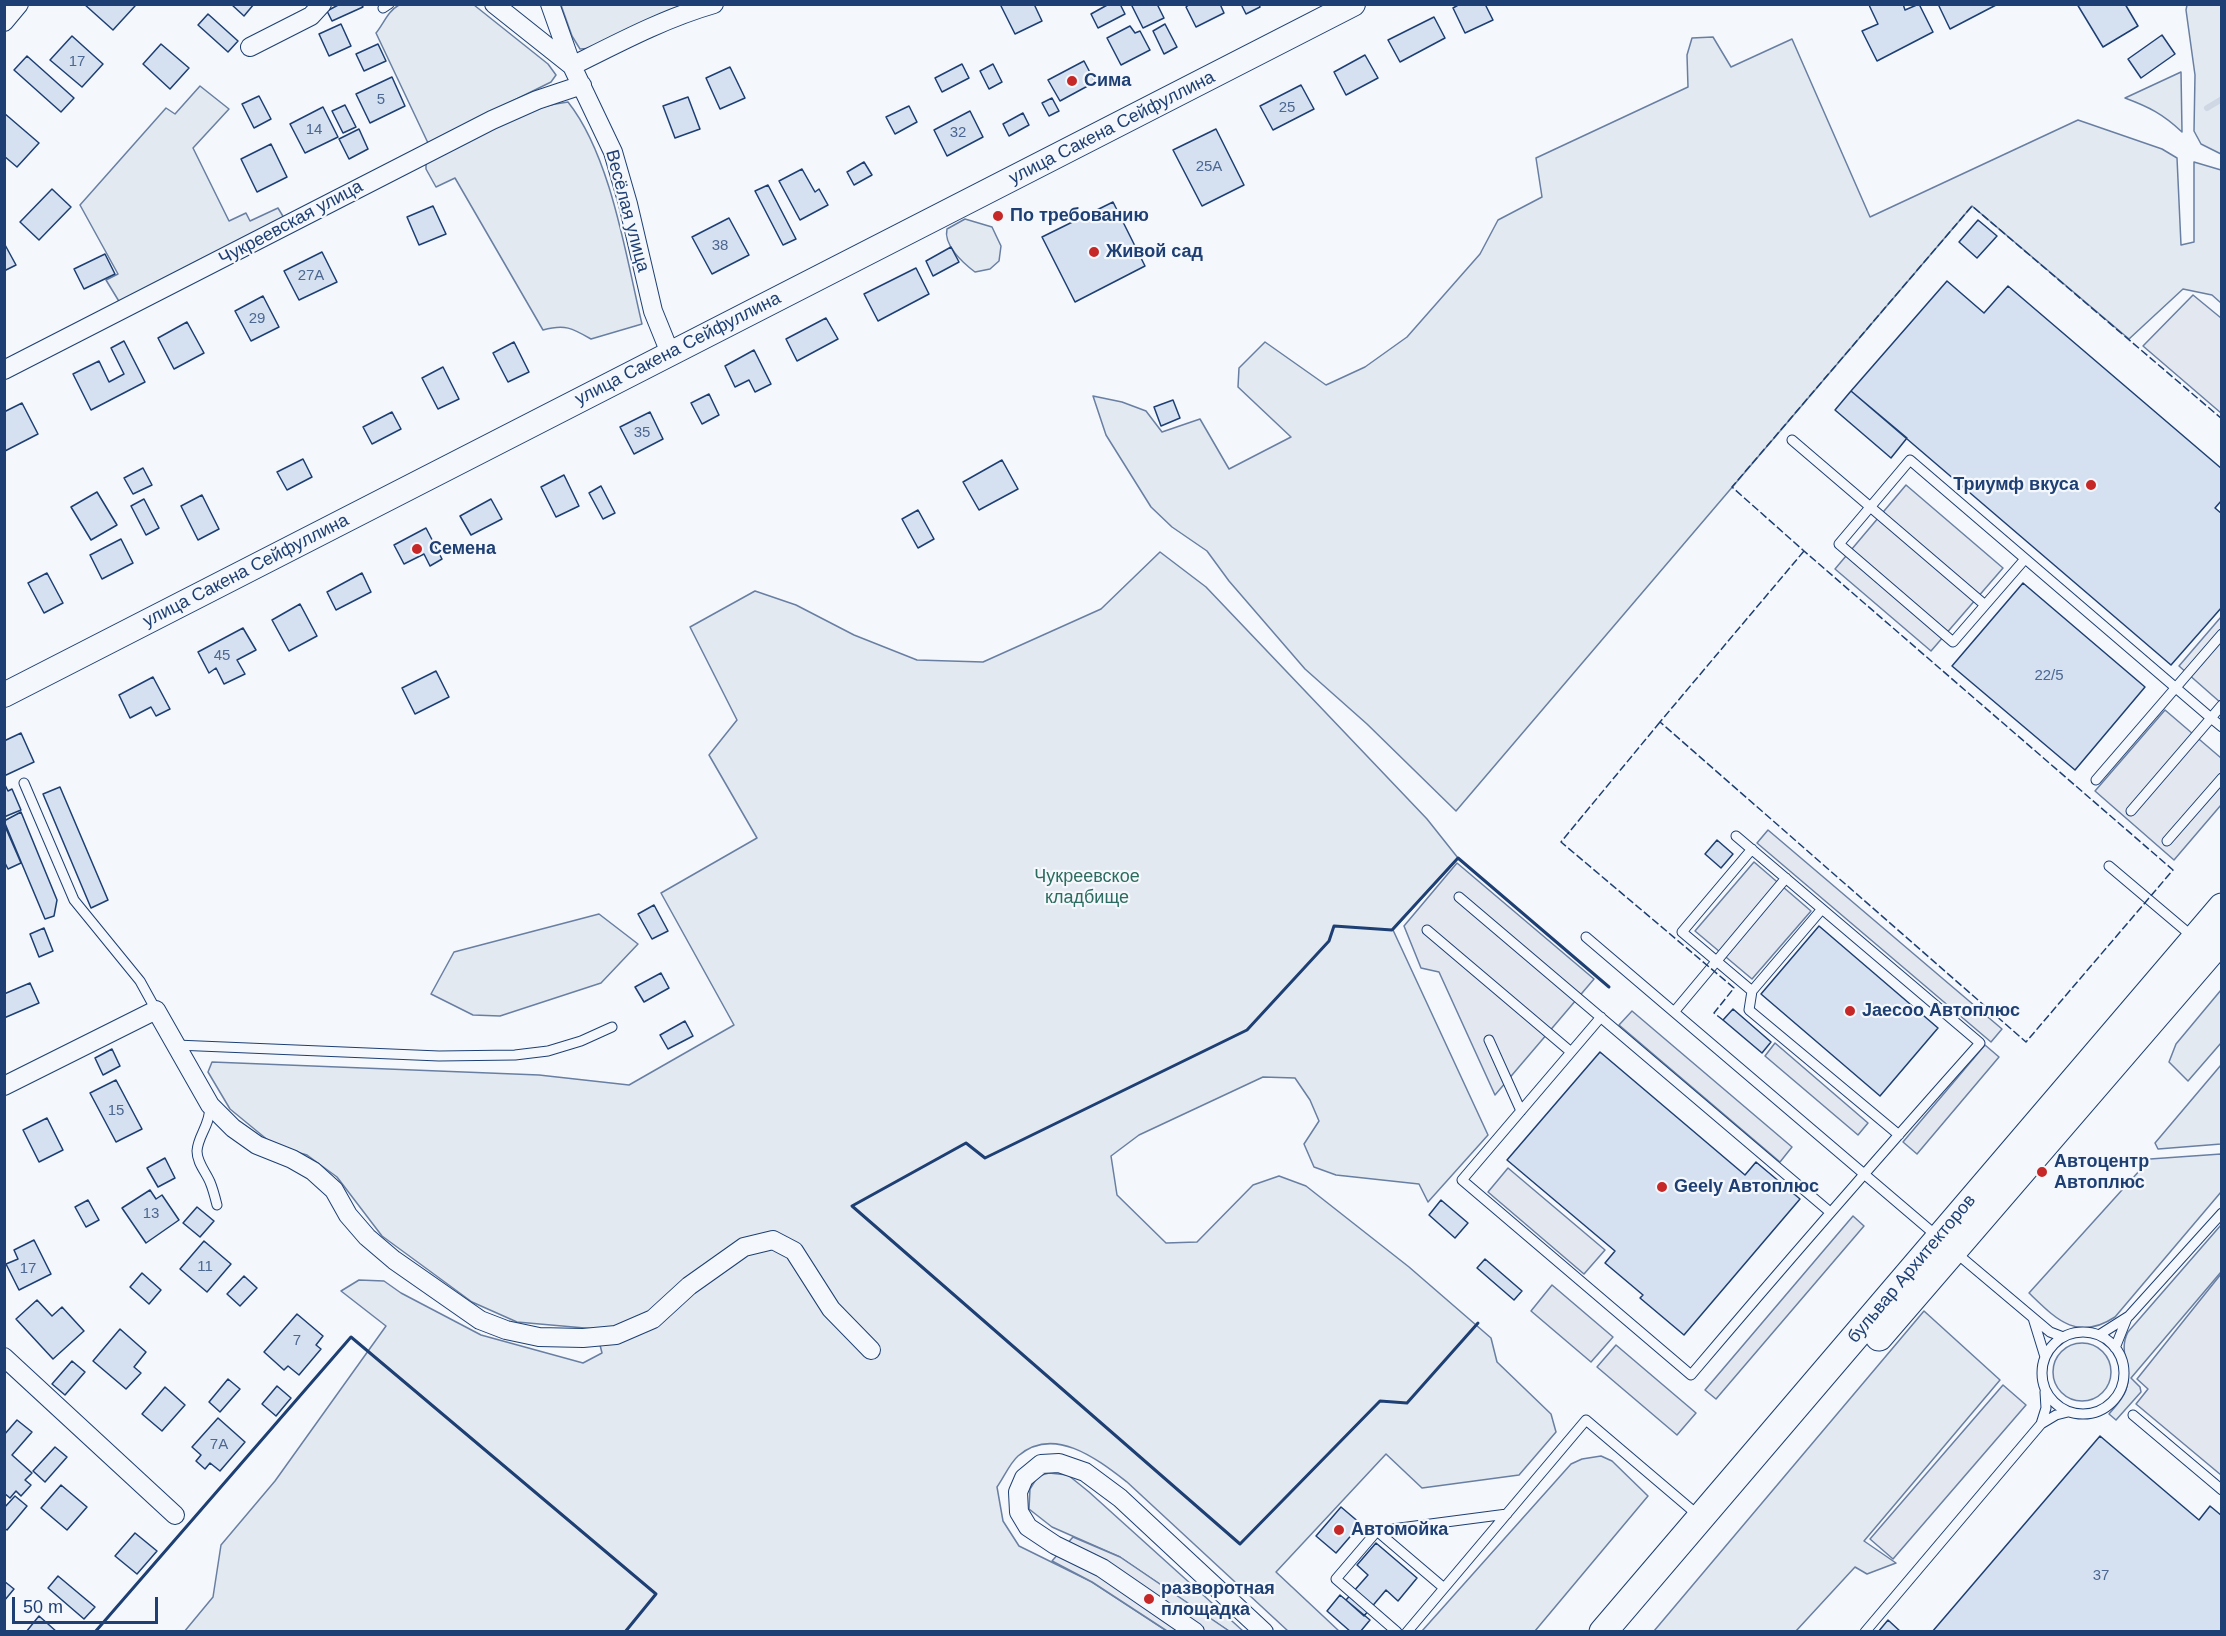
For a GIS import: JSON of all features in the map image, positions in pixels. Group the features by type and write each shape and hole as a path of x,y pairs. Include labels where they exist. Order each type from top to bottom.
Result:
{"main road":[{"name":"улица Сакена Сейфуллина","path":"4,694 1353,4"},
{"name":"бульвар Архитекторов","path":"1626,1632 2222,907"},
{"name":"бульвар Архитекторов","path":"1603,1632 1701,1517 2222,939"}],"street":[{"path":"4,22 19,4"},
{"path":"250,47 311,16 322,4"},
{"name":"Весёлая улица","path":"494,4 572,66 582,85 613,152 628,204 653,311 670,353"},
{"path":"550,4 572,66 613,45 694,10 714,4"},
{"name":"Чукреевская улица","path":"4,370 492,120 537,100 582,85"},
{"path":"4,1086 156,1010 210,1105 233,1128 257,1145 292,1159 313,1171 334,1190 348,1215 367,1237 394,1260 480,1320 506,1330 539,1337 583,1338 616,1335 653,1319 689,1286 744,1247 773,1240 795,1251 831,1309 871,1350"},
{"path":"4,1357 176,1515"},
{"path":"1195,1632 1102,1568 1055,1545 1028,1527 1019,1512 1018,1492 1024,1478 1041,1464 1059,1463 1085,1472 1120,1498 1264,1632"}],"lane":[{"path":"1792,440 1985,605"},
{"path":"2025,558 1953,642 1839,544 1910,460 2025,558 2175,688 2222,727"},
{"path":"2096,780 2222,634"},
{"path":"2131,811 2222,705"},
{"path":"2167,841 2222,778"},
{"path":"24,783 74,900 140,981 156,1010"},
{"path":"1601,1017 1462,1180 1691,1375 1830,1212 1980,1042 1736,836"},
{"path":"1752,849 1682,932 1752,991"},
{"path":"2109,866 2194,939"},
{"path":"1674,1012 1786,879"},
{"path":"1459,897 1830,1212"},
{"path":"1822,909 1752,991 1749,1010 1899,1135"},
{"path":"1427,930 1571,1052"},
{"path":"1586,937 2050,1332 2063,1337"},
{"path":"176,1045 428,1056 515,1055 548,1051 581,1041 612,1027"},
{"path":"1489,1040 1521,1111"},
{"path":"210,1105 210,1119 197,1153 200,1166 210,1181 217,1205"},
{"path":"2098,1335 2128,1316 2222,1213"},
{"path":"2115,1348 2128,1316"},
{"path":"2033,1317 2045,1357"},
{"path":"2041,1424 2046,1408 2042,1374 2045,1357 2052,1346 2063,1337 2087,1332 2098,1335 2115,1348 2122,1359 2124,1372 2122,1386 2116,1398 2107,1407 2095,1413 2068,1412 2054,1404 2045,1390"},
{"path":"1865,1632 2041,1424 2056,1415 2068,1412"},
{"path":"2133,1415 2222,1490"},
{"path":"1407,1632 1586,1420 1701,1517"},
{"path":"1397,1632 1336,1579 1377,1531 1507,1514"},
{"path":"1377,1531 1444,1588"}],"green space":[{"path":"399,5 474,5 548,64 556,75 551,82 428,143 376,33 389,14"},
{"path":"561,5 690,5 594,48 580,49 572,36"},
{"path":"2187,5 2221,5 2221,154 2201,144 2194,131 2195,75"},
{"path":"1713,37 1731,67 1792,39 1870,217 2078,120 2162,149 2177,158 2181,245 2194,242 2194,162 2221,170 2221,303 2212,295 2183,289 2129,339 1972,206 1456,811 1367,724 1305,669 1229,581 1207,551 1172,527 1151,507 1106,435 1093,396 1122,402 1146,411 1162,432 1200,419 1229,469 1291,437 1238,387 1239,368 1265,342 1326,385 1365,367 1407,337 1480,254 1498,220 1542,197 1536,158 1688,87 1687,55 1692,38"},
{"path":"2181,72 2182,132 2155,112 2125,98"},
{"path":"200,86 229,109 193,148 229,221 246,213 250,221 278,208 284,218 120,303 106,280 118,274 80,205 166,108 175,114"},
{"path":"568,102 583,124 606,178 623,239 642,324 591,339 568,328 557,327 543,330 455,178 436,187 426,169 426,161 495,125 549,105"},
{"path":"965,219 992,227 1001,246 999,261 990,269 975,272 960,259 948,241 947,229"},
{"name":"Чукреевское кладбище","path":"1160,552 1206,587 1427,819 1458,858 1393,930 1488,1135 1428,1202 1419,1184 1336,1175 1314,1167 1304,1144 1319,1121 1310,1100 1295,1078 1263,1077 1139,1135 1111,1156 1117,1195 1166,1243 1197,1242 1253,1185 1279,1176 1306,1186 1409,1267 1491,1338 1497,1362 1551,1414 1556,1432 1519,1475 1422,1488 1386,1454 1276,1572 1339,1631 1288,1631 1127,1482 1089,1455 1060,1445 1046,1444 1032,1447 1018,1456 997,1487 1003,1521 1019,1546 1092,1582 1167,1631 184,1632 213,1597 221,1545 275,1481 386,1326 341,1291 359,1280 384,1281 401,1293 481,1335 583,1363 602,1353 596,1329 517,1322 472,1302 382,1236 337,1177 307,1155 275,1146 230,1109 208,1072 212,1062 539,1075 629,1085 734,1025 661,893 757,838 709,755 737,720 690,627 755,591 796,605 854,635 917,660 983,662 1101,609"},
{"path":"599,914 638,944 601,983 500,1016 473,1015 431,994 454,952"},
{"path":"2221,990 2221,1043 2188,1081 2169,1062 2176,1044"},
{"path":"2221,1065 2221,1144 2158,1149 2155,1143"},
{"path":"2221,1154 2221,1192 2115,1317 2102,1324 2078,1327 2058,1319 2029,1293 2150,1159"},
{"path":"2221,1225 2221,1272 2131,1378 2140,1387 2141,1392 2116,1420 2109,1414 2123,1397 2128,1382 2124,1347 2128,1332"},
{"path":"1924,1311 2000,1380 1864,1541 1896,1563 1867,1574 1855,1567 1796,1631 1654,1631"},
{"path":"2082,1343 2093,1345 2106,1356 2111,1372 2109,1383 2098,1396 2082,1401 2071,1399 2058,1388 2053,1372 2055,1361 2066,1348"},
{"path":"1601,1456 1612,1461 1648,1496 1535,1631 1422,1631 1571,1464 1582,1459"},
{"path":"1049,1473 1068,1475 1089,1492 1243,1631 1229,1631 1120,1557 1052,1527 1029,1509 1030,1489 1038,1476"}],"shaded area":[{"path":"2193,295 2221,318 2221,413 2143,346"},
{"path":"1906,485 2003,568 1931,651 1835,569"},
{"path":"2221,617 2221,703 2179,666"},
{"path":"2165,710 2221,758 2221,805 2174,860 2095,791"},
{"path":"1768,830 2002,1029 1991,1042 1757,843"},
{"path":"1754,862 1811,911 1752,979 1695,931"},
{"path":"1457,863 1594,979 1495,1095 1439,972 1421,968 1404,926"},
{"path":"1632,1011 1792,1147 1780,1162 1619,1025"},
{"path":"1775,1043 1868,1123 1858,1135 1765,1056"},
{"path":"1985,1045 1999,1057 1917,1154 1903,1142"},
{"path":"1508,1168 1605,1250 1584,1274 1488,1192"},
{"path":"1853,1216 1864,1226 1716,1399 1705,1390"},
{"path":"2221,1274 2221,1475 2136,1404 2148,1389 2137,1379"},
{"path":"1552,1285 1613,1337 1591,1362 1531,1311"},
{"path":"1616,1345 1696,1413 1677,1435 1597,1367"},
{"path":"2003,1385 2026,1405 1893,1559 1870,1539"},
{"name":"разворотная площадка","path":"1073,1537 1120,1557 1229,1631 1167,1631 1092,1582 1052,1561"}],"building":[{"path":"84,4 134,4 135,6 113,30"},
{"path":"231,4 254,4 244,16"},
{"path":"340,4 361,4 363,7 332,21 327,11"},
{"path":"1000,4 1034,4 1042,21 1015,34"},
{"path":"1109,4 1120,4 1125,14 1098,28 1091,14"},
{"path":"1131,4 1157,4 1164,18 1143,28"},
{"path":"1190,4 1220,4 1224,13 1196,27 1186,7"},
{"path":"1241,4 1259,4 1260,7 1246,14"},
{"path":"1460,4 1485,4 1493,20 1465,33 1453,8"},
{"path":"1903,4 1905,10 1919,4 1933,32 1877,61 1862,31 1878,24 1869,5"},
{"path":"1938,4 1998,4 1950,29"},
{"path":"2077,4 2125,4 2138,26 2103,47"},
{"path":"208,14 238,41 228,52 198,25"},
{"path":"1434,17 1445,38 1400,62 1388,40"},
{"path":"341,24 351,46 329,56 319,34"},
{"path":"1165,24 1177,47 1164,54 1153,31"},
{"path":"1130,26 1135,33 1140,31 1150,50 1121,65 1107,38"},
{"path":"2162,35 2175,54 2141,78 2128,59"},
{"path":"72,36 103,64 82,87 50,60"},
{"path":"161,44 189,68 170,89 143,64"},
{"path":"378,44 386,61 364,71 356,54"},
{"path":"1365,55 1378,78 1346,95 1334,72"},
{"path":"27,56 74,98 61,112 14,70"},
{"name":"Сима","path":"1084,61 1095,82 1060,101 1048,80"},
{"path":"962,64 969,78 942,92 935,78"},
{"path":"993,64 1002,82 989,89 980,71"},
{"path":"730,67 745,98 720,109 706,78"},
{"path":"392,77 405,106 370,123 356,94"},
{"path":"1301,85 1314,109 1273,130 1260,106"},
{"path":"259,96 271,119 254,128 242,104"},
{"path":"688,97 700,129 675,138 663,106"},
{"path":"1052,98 1059,111 1049,116 1042,103"},
{"path":"345,105 356,127 343,133 332,111"},
{"path":"909,106 917,122 895,134 886,117"},
{"path":"323,107 338,137 305,153 290,124"},
{"path":"970,111 983,137 947,156 934,130"},
{"path":"4,113 39,143 17,167 4,156"},
{"path":"1023,113 1029,125 1009,136 1003,124"},
{"path":"359,129 368,149 349,159 339,139"},
{"path":"1216,129 1244,185 1202,206 1173,150"},
{"path":"271,144 287,177 257,192 241,159"},
{"path":"864,162 872,175 854,185 847,172"},
{"path":"802,169 815,192 819,189 828,205 800,220 779,181"},
{"path":"768,185 796,239 783,245 755,191"},
{"path":"52,189 71,207 39,240 20,222"},
{"name":"Живой сад","path":"1113,202 1145,266 1075,302 1042,237"},
{"path":"433,206 446,234 419,245 407,217"},
{"path":"729,218 749,255 712,274 692,237"},
{"path":"1978,220 1997,236 1977,258 1959,242"},
{"path":"4,243 16,265 4,271"},
{"path":"951,247 959,262 933,276 926,261"},
{"path":"322,252 337,282 299,300 284,271"},
{"path":"105,254 115,274 84,289 74,269"},
{"path":"916,268 929,294 878,321 864,294"},
{"name":"Триумф вкуса","path":"1947,281 1984,313 2008,286 2222,469 2222,500 2215,508 2222,514 2222,607 2171,665 1851,391"},
{"path":"263,296 279,327 251,341 235,311"},
{"path":"826,318 838,339 797,361 786,339"},
{"path":"187,322 204,353 174,369 158,338"},
{"path":"124,341 145,382 91,410 73,374 99,361 109,382 124,374 111,348"},
{"path":"514,342 529,372 508,382 493,353"},
{"path":"754,350 771,384 755,392 749,380 735,387 725,366"},
{"path":"443,367 459,399 438,409 422,378"},
{"path":"1851,391 1907,438 1891,458 1835,410"},
{"path":"709,394 719,415 702,424 691,403"},
{"path":"1173,400 1180,418 1161,426 1154,407"},
{"path":"22,403 38,434 5,451 4,412"},
{"path":"392,412 401,429 372,444 363,427"},
{"path":"650,412 663,439 634,454 620,427"},
{"path":"303,459 312,477 287,490 277,472"},
{"path":"1002,460 1018,489 979,510 963,482"},
{"path":"143,468 152,485 133,494 124,478"},
{"path":"564,475 579,506 556,517 541,487"},
{"path":"601,486 615,513 603,519 589,493"},
{"path":"97,492 117,525 91,540 71,507"},
{"path":"202,495 219,529 198,540 181,506"},
{"path":"144,499 159,528 146,535 131,506"},
{"path":"491,499 502,519 471,535 460,516"},
{"path":"918,510 934,539 918,548 902,519"},
{"name":"Семена","path":"426,528 442,559 430,566 424,554 404,564 394,545"},
{"path":"121,539 133,563 102,579 90,555"},
{"path":"47,573 63,603 44,613 28,583"},
{"path":"362,573 371,592 336,610 327,592"},
{"path":"2023,583 2145,687 2075,770 1952,666"},
{"path":"300,604 317,636 289,651 272,620"},
{"path":"243,628 256,650 237,660 245,674 224,684 216,668 209,673 198,652"},
{"path":"436,671 449,697 415,714 402,688"},
{"path":"153,677 170,709 156,716 151,707 130,718 119,695"},
{"path":"21,733 34,762 4,776 4,741"},
{"path":"4,783 8,791 12,789 21,810 4,817"},
{"path":"60,787 108,900 91,908 43,794"},
{"path":"21,812 57,900 54,916 45,919 4,821"},
{"path":"4,824 21,863 8,869 4,861"},
{"path":"1717,840 1733,854 1721,868 1705,854"},
{"path":"654,905 668,931 652,939 638,914"},
{"name":"Jaecoo Автоплюс","path":"1819,926 1938,1028 1880,1096 1761,994"},
{"path":"44,928 53,951 39,957 30,934"},
{"path":"661,973 669,988 644,1002 635,987"},
{"path":"30,983 39,1003 4,1018 4,994"},
{"path":"1733,1009 1771,1042 1762,1053 1723,1020"},
{"path":"685,1021 693,1036 668,1049 660,1035"},
{"path":"112,1049 120,1066 103,1075 95,1058"},
{"name":"Geely Автоплюс","path":"1600,1052 1745,1175 1756,1162 1800,1199 1684,1335 1640,1298 1643,1295 1605,1263 1615,1251 1507,1160"},
{"path":"116,1080 142,1129 116,1142 90,1093"},
{"path":"47,1118 63,1150 39,1162 23,1130"},
{"path":"165,1158 175,1178 158,1187 147,1168"},
{"path":"150,1190 156,1199 162,1195 179,1220 146,1243 122,1208"},
{"path":"88,1200 99,1220 86,1227 75,1207"},
{"path":"1441,1200 1468,1223 1455,1238 1429,1215"},
{"path":"197,1207 214,1221 200,1237 183,1223"},
{"path":"34,1240 51,1274 19,1290 6,1264 18,1259 14,1250"},
{"path":"204,1241 231,1264 207,1292 180,1269"},
{"path":"1485,1259 1522,1291 1514,1300 1477,1268"},
{"path":"142,1273 161,1290 149,1304 130,1287"},
{"path":"244,1276 257,1288 240,1306 227,1294"},
{"path":"37,1300 52,1316 62,1307 84,1331 53,1359 16,1319"},
{"path":"297,1314 323,1336 316,1345 321,1349 299,1375 288,1366 284,1370 264,1352"},
{"path":"120,1329 146,1352 134,1367 141,1373 126,1389 93,1361"},
{"path":"72,1361 85,1372 65,1395 52,1384"},
{"path":"228,1379 240,1389 220,1412 209,1402"},
{"path":"277,1386 291,1398 276,1416 262,1404"},
{"path":"165,1387 185,1405 162,1431 142,1414"},
{"path":"218,1418 245,1442 220,1471 210,1463 205,1469 196,1461 201,1455 192,1447"},
{"path":"17,1420 32,1432 12,1455 32,1473 25,1480 31,1485 21,1496 16,1491 10,1498 4,1493 4,1435"},
{"path":"2100,1436 2199,1520 2210,1506 2222,1516 2222,1632 1932,1632"},
{"path":"55,1447 67,1457 45,1482 33,1471"},
{"path":"61,1485 87,1507 67,1530 41,1508"},
{"path":"15,1496 27,1506 7,1530 4,1528 4,1508"},
{"name":"Автомойка","path":"1341,1507 1361,1524 1336,1553 1316,1536"},
{"path":"135,1533 157,1551 137,1574 115,1556"},
{"path":"1376,1543 1417,1578 1398,1601 1386,1590 1364,1616 1346,1600 1368,1575 1357,1565"},
{"path":"58,1576 95,1607 84,1619 48,1588"},
{"path":"4,1581 14,1589 4,1601"},
{"path":"1340,1595 1370,1620 1360,1632 1351,1632 1327,1611"},
{"path":"39,1616 57,1632 26,1632"},
{"path":"1888,1620 1901,1632 1878,1632"}],"waterway":[{"path":"2207,108 2222,99"}],"fence":[{"path":"1804,551 1660,722 2026,1042 2173,870 1732,487 1972,206 2222,419"},
{"path":"1660,722 1561,842 1734,988 1714,1013 1723,1020"}],"wall":[{"path":"1478,1323 1407,1403 1380,1401 1240,1544 852,1206 966,1143 985,1158 1247,1030 1329,941 1334,926 1392,930 1458,858 1609,987"},
{"path":"95,1632 351,1337 656,1594 625,1632"}],"place":[{"name":"Сима","path":"1072,81"},
{"name":"По требованию","path":"998,216"},
{"name":"Живой сад","path":"1094,252"},
{"name":"Триумф вкуса","path":"2091,485"},
{"name":"Семена","path":"417,549"},
{"name":"Jaecoo Автоплюс","path":"1850,1011"},
{"name":"Автоцентр Автоплюс","path":"2042,1172"},
{"name":"Geely Автоплюс","path":"1662,1187"},
{"name":"Автомойка","path":"1339,1530"},
{"name":"разворотная площадка","path":"1149,1599"}]}
